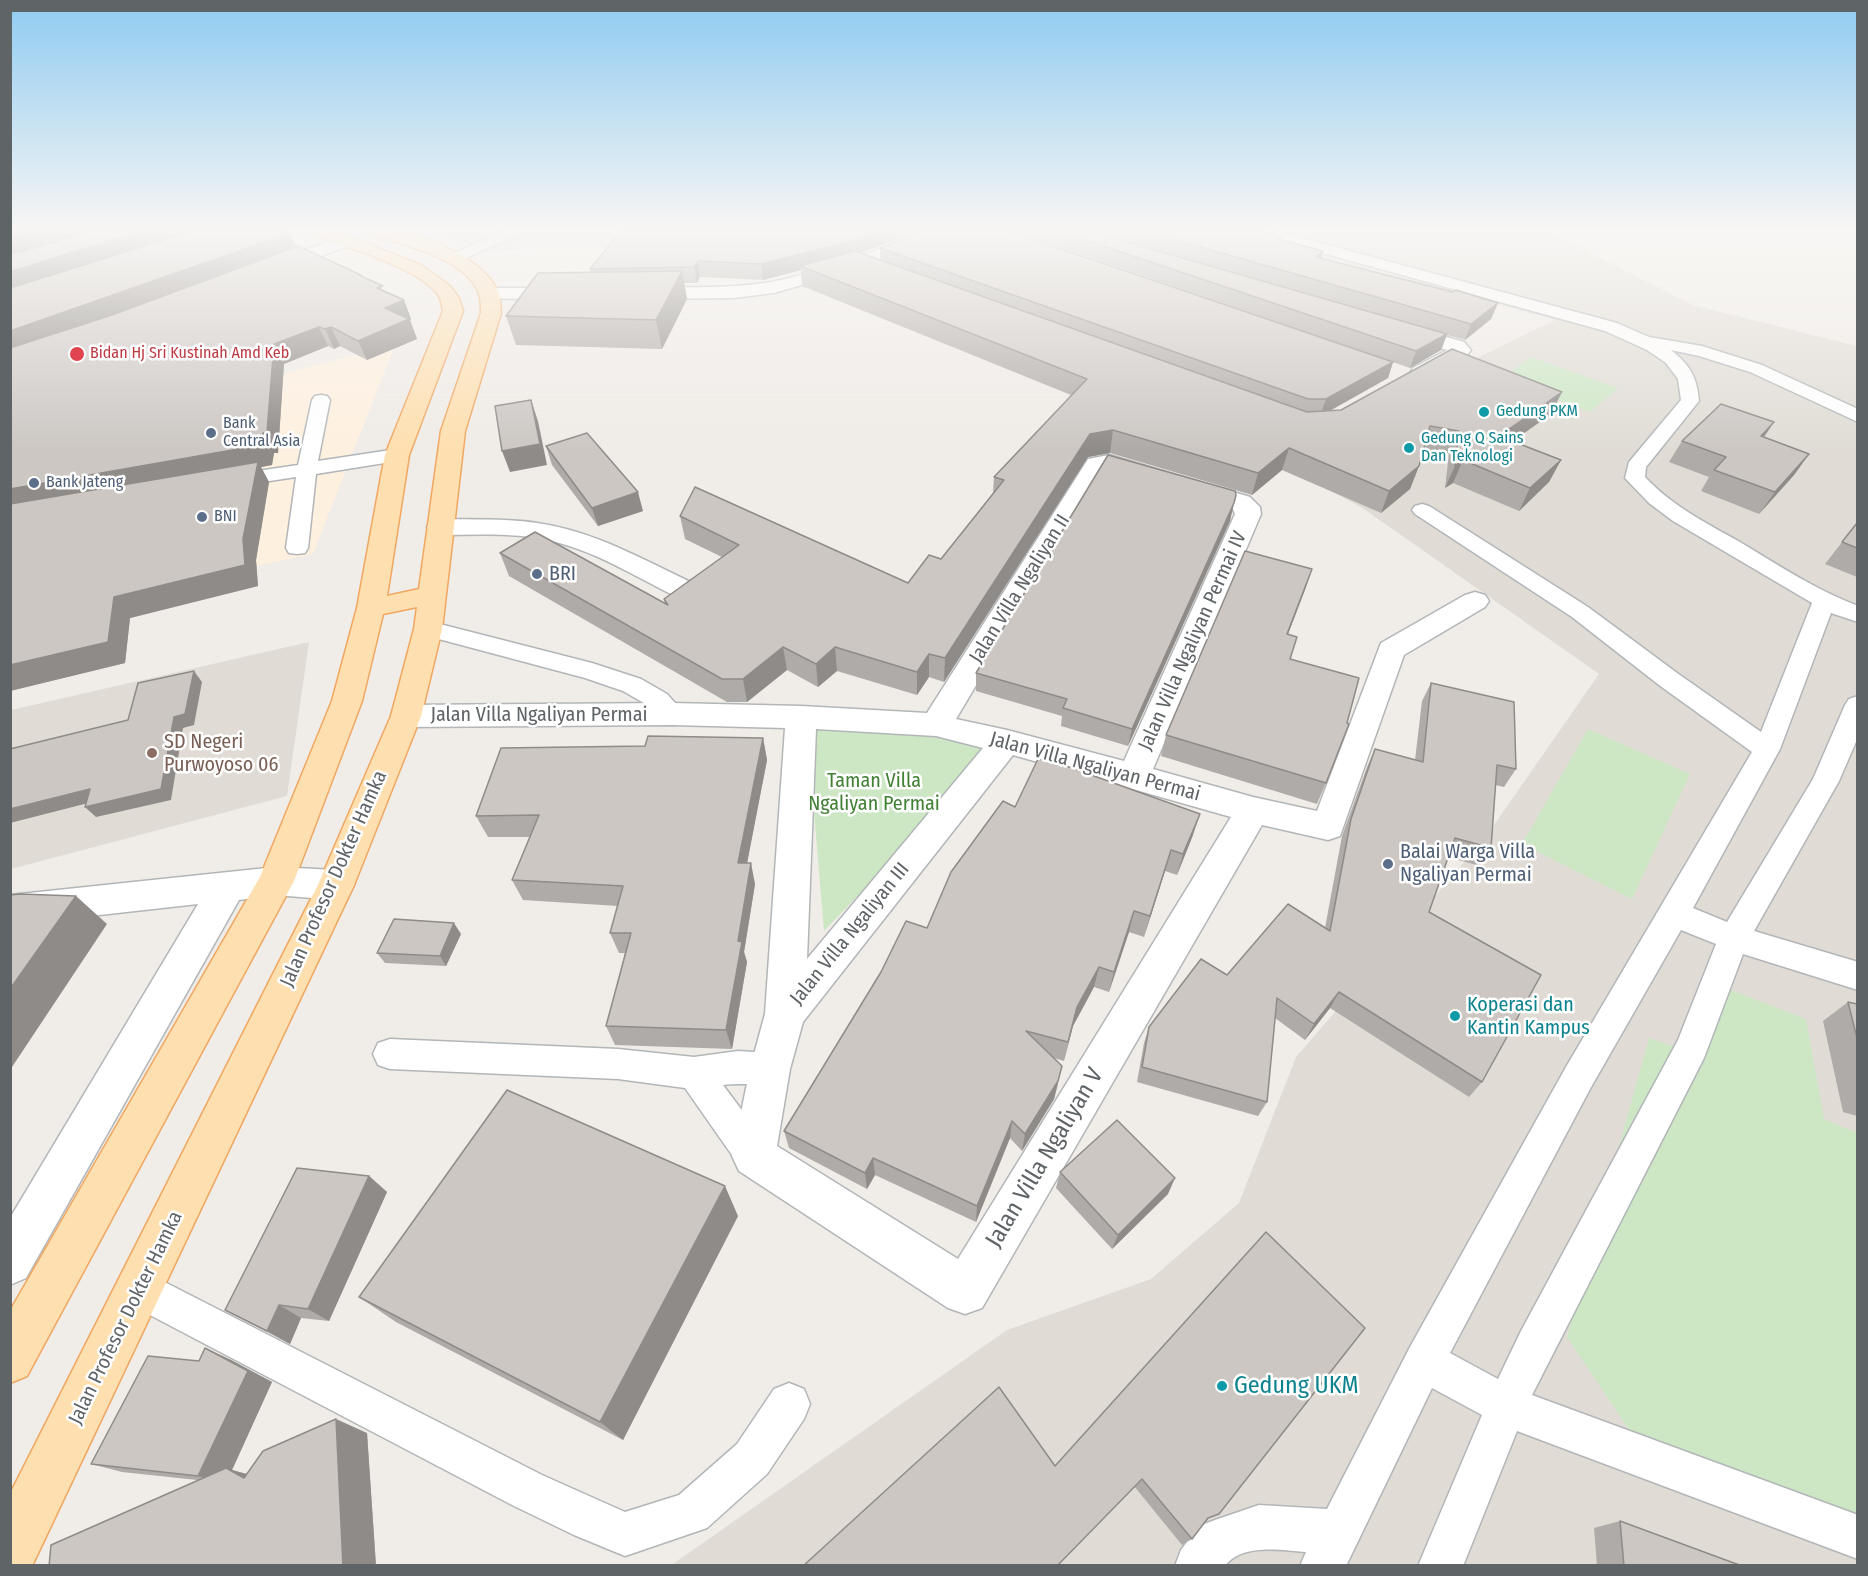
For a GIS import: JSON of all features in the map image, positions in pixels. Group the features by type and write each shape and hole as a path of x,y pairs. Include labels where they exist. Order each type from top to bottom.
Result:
{"main road":[{"path":"10,1359 276,881 348,701 371,608 397,455 453,311 452,304"},
{"name":"Jalan Profesor Dokter Hamka","path":"10,1552 141,1289 336,885 406,716 430,612 453,431 491,313 491,304"},
{"path":"371,608 430,612"}],"street":[{"path":"1377,323 1460,348 1461,350 1406,378"},
{"name":"Jalan Villa Ngaliyan II","path":"936,725 1096,464 1109,462"},
{"name":"Jalan Villa Ngaliyan Permai IV","path":"1109,462 1241,502 1248,514 1134,776"},
{"path":"440,527 517,528 550,532 581,541 687,591"},
{"name":"Jalan Villa Ngaliyan Permai","path":"406,716 672,714 801,717 936,725 1006,741 1253,810 1328,827 1391,650 1475,601"},
{"path":"785,1014 801,717"},
{"name":"Jalan Villa Ngaliyan III","path":"754,1156 770,1069 785,1014 1006,741"},
{"name":"Jalan Villa Ngaliyan V","path":"754,1156 964,1291 1253,810"},
{"path":"10,910 276,881 336,885"},
{"path":"10,1262 228,886"}],"lane":[{"path":"1525,304 1611,327 1646,342 1668,356 1687,378 1690,401 1635,466 1635,478 1647,493 1672,511 1824,602 1857,615"},
{"path":"1646,342 1681,345 1741,364 1795,384 1857,417"},
{"path":"297,548 307,467 321,400"},
{"path":"216,484 307,467 397,455"},
{"path":"1422,510 1580,612 1668,679 1767,749"},
{"path":"1197,1566 1215,1542 1259,1527 1331,1549 1424,1362 1578,1078 1767,749 1824,602"},
{"name":"Jalan Villa Ngaliyan Permai","path":"430,612 632,685 658,700 672,714"},
{"path":"1440,1566 1506,1406 1535,1345 1692,1047 1734,938 1826,781 1857,705"},
{"path":"1674,914 1734,938 1857,976"},
{"path":"390,1054 618,1064 694,1073 738,1067 770,1069"},
{"path":"694,1073 754,1156"},
{"path":"141,1289 527,1490 589,1520 625,1534 692,1513 752,1459 789,1404"},
{"path":"1424,1362 1506,1406 1857,1537"}],"shaded area":[{"path":"1495,304 1690,304 1857,346 1857,1565 670,1566 1007,1330 1151,1279 1239,1203 1296,1057 1485,838 1599,674 1364,509 1300,474 1442,375 1555,320"},
{"path":"395,345 313,554 11,617 282,374"},
{"name":"SD Negeri Purwoyoso 06","path":"309,642 287,796 11,869 11,710"}],"green space":[{"path":"1531,357 1618,388 1590,412 1502,379"},
{"name":"Taman Villa Ngaliyan Permai","path":"807,728 934,736 996,752 824,931"},
{"path":"1588,729 1690,774 1632,899 1522,844"},
{"path":"1715,984 1806,1019 1824,1119 1857,1133 1857,1539 1640,1446 1567,1337 1649,1038 1699,1056"}],"building":[{"path":"10,304 88,304 10,331"},
{"path":"143,304 396,304 385,308 409,319 358,341 331,327 325,329 319,327 274,344 267,432 263,433 261,445 10,489 10,348"},
{"path":"515,304 665,304 656,320 506,316"},
{"path":"895,304 1003,304 1307,412 1341,410 1452,349 1562,392 1499,436 1561,460 1530,488 1463,460 1455,466 1459,431 1430,426 1419,466 1389,491 1289,448 1258,473 1113,430 1090,434 945,658 929,654 917,672 835,647 816,664 783,647 743,679 722,679 500,553 535,532 668,605 664,599 739,545 680,516 695,487 908,583 929,555 941,559 1004,480 994,477 1087,379"},
{"path":"1037,304 1222,304 1393,362 1326,399 1308,399"},
{"path":"1275,304 1341,304 1447,334 1416,351"},
{"path":"1399,304 1497,304 1471,324"},
{"path":"531,400 540,444 502,451 495,406"},
{"path":"1721,404 1774,422 1761,436 1809,454 1775,492 1714,470 1726,457 1682,441"},
{"path":"587,433 638,492 592,508 546,446"},
{"path":"1108,455 1235,491 1236,495 1132,729 1063,708 1067,699 976,673"},
{"path":"258,462 243,539 245,565 114,597 108,642 10,665 10,504"},
{"path":"1857,523 1857,548 1842,542"},
{"path":"1245,551 1312,569 1287,634 1297,637 1290,659 1359,678 1347,723 1349,724 1326,783 1166,735"},
{"path":"194,671 185,714 174,717 161,789 85,807 90,789 10,809 10,749 128,720 138,683"},
{"path":"1431,683 1514,702 1516,769 1497,765 1491,848 1455,838 1429,912 1541,975 1482,1082 1339,992 1314,1024 1277,998 1267,1102 1142,1067 1149,1027 1201,959 1227,975 1288,904 1330,931 1351,819 1375,749 1423,762"},
{"path":"648,736 763,738 738,863 751,863 738,941 742,942 726,1030 606,1026 631,933 610,933 623,886 512,880 539,815 476,816 501,748 645,746"},
{"path":"1044,758 1200,814 1183,854 1171,850 1150,916 1134,911 1114,972 1099,967 1077,1007 1068,1042 1026,1031 1062,1066 1058,1081 1025,1134 1012,1121 977,1206 873,1158 865,1173 784,1131 881,972 906,921 927,928 951,872 1003,801 1015,807 1038,759 1043,760"},
{"path":"10,895 76,896 10,989"},
{"path":"394,919 454,923 440,956 377,953"},
{"path":"1848,1002 1857,1004 1857,1038"},
{"path":"507,1090 725,1186 600,1422 359,1297"},
{"path":"1117,1120 1175,1178 1118,1235 1060,1172"},
{"path":"297,1168 369,1176 308,1309 279,1305 267,1331 225,1310"},
{"path":"1266,1232 1365,1328 1219,1514 1208,1518 1192,1539 1142,1479 1057,1566 803,1566 999,1387 1055,1466"},
{"path":"205,1348 248,1371 198,1476 91,1464 148,1356 199,1361"},
{"path":"336,1419 343,1566 49,1566 51,1545 226,1468 244,1478 263,1451"},
{"path":"1620,1521 1742,1566 1624,1566"}],"place":[{"name":"Bidan Hj Sri Kustinah Amd Keb","path":"77,354"},
{"name":"Gedung PKM","path":"1484,412"},
{"name":"Bank Central Asia","path":"211,433"},
{"name":"Gedung Q Sains Dan Teknologi","path":"1409,448"},
{"name":"Bank Jateng","path":"34,483"},
{"name":"BNI","path":"202,517"},
{"name":"BRI","path":"537,574"},
{"name":"SD Negeri Purwoyoso 06","path":"152,753"},
{"name":"Balai Warga Villa Ngaliyan Permai","path":"1388,864"},
{"name":"Koperasi dan Kantin Kampus","path":"1455,1016"},
{"name":"Gedung UKM","path":"1222,1386"}]}
